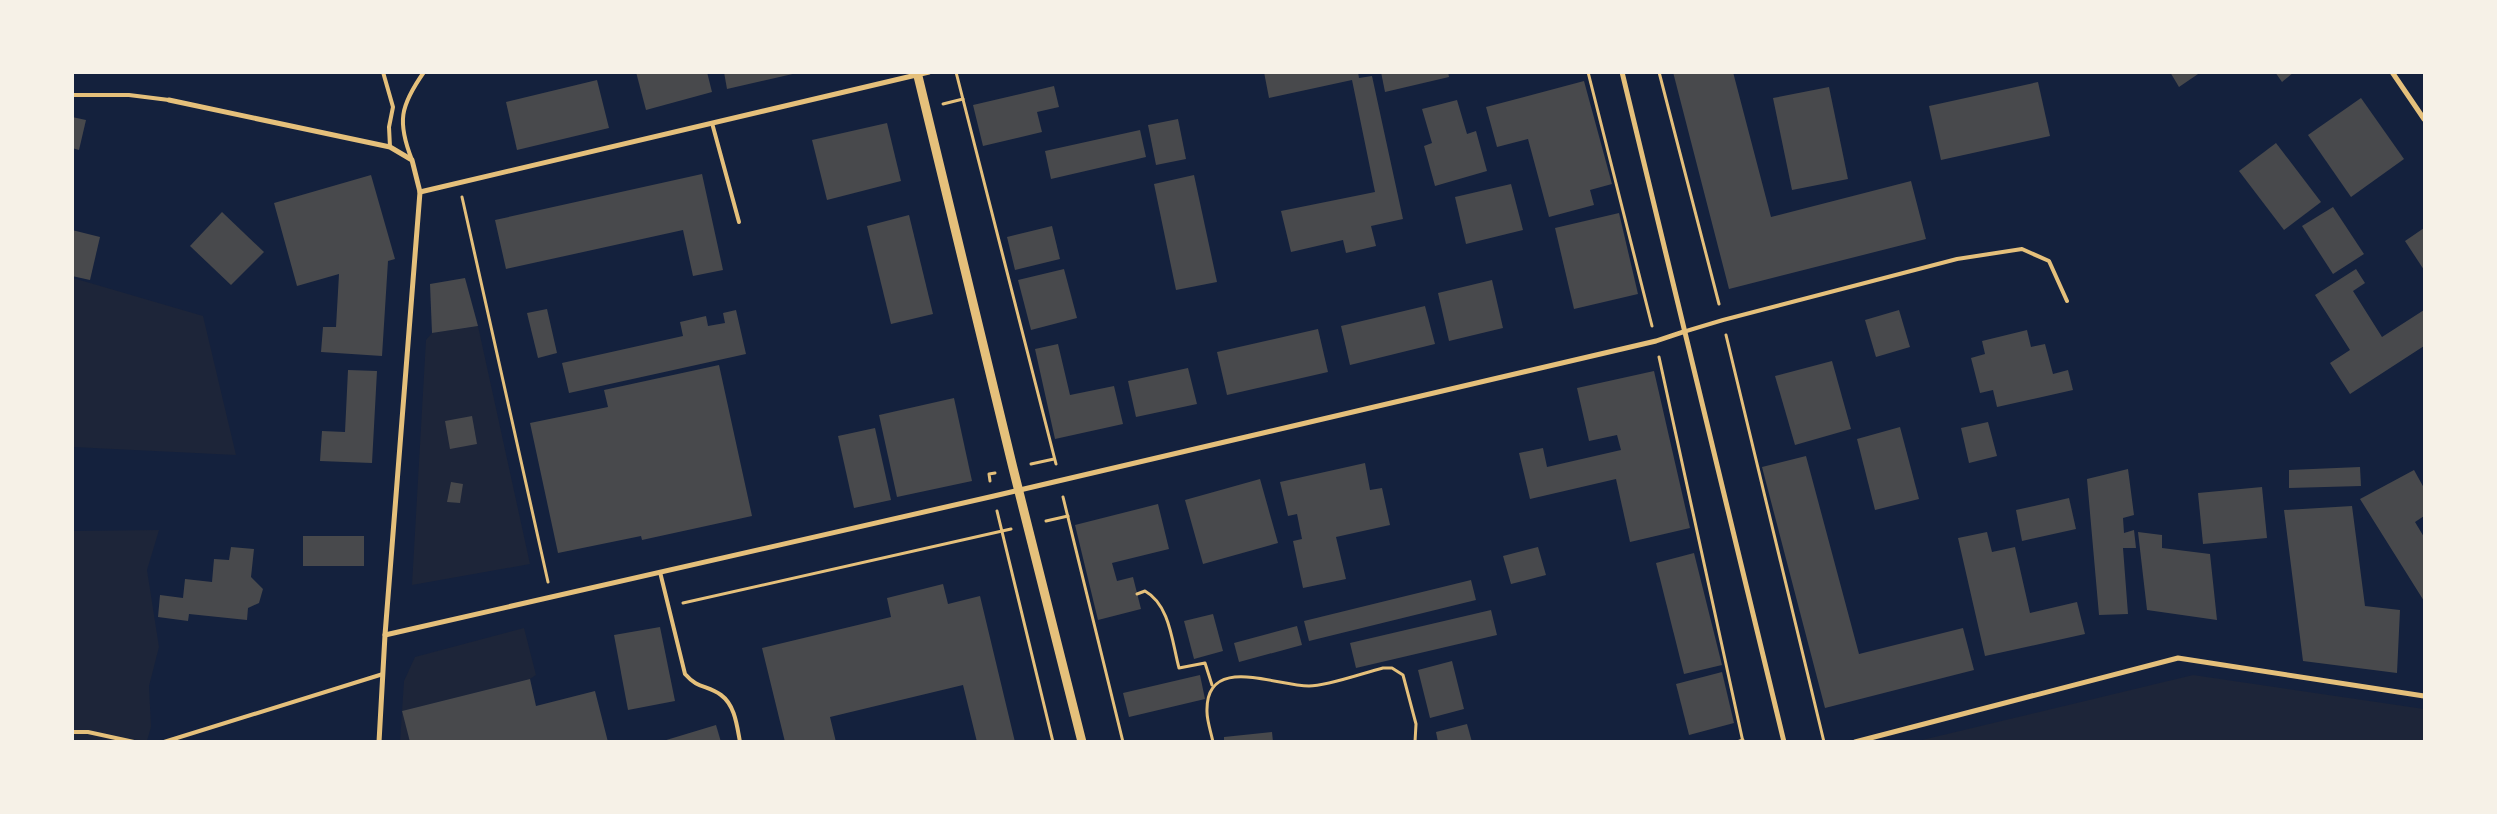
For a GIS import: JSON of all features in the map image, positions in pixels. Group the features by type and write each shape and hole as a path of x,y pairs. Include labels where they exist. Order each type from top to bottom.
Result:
{"street":[{"path":"420,192 929,72"},
{"path":"1622,72 1683,332 1784,742"},
{"path":"2392,72 2424,119"},
{"path":"917,74 1018,490 1082,742"},
{"path":"169,100 390,147 412,160 420,192 385,635 379,742"},
{"path":"385,635 994,496 1656,340 1683,332"},
{"path":"1855,742 2178,658 2424,696"}],"lane":[{"path":"382,72 393,107 389,127 390,147"},
{"path":"412,160 403,135 402,123 409,95 424,72"},
{"path":"72,94 129,95 169,100"},
{"path":"712,123 739,222"},
{"path":"1683,332 1722,320 1957,259 2022,249 2049,261 2067,301"},
{"path":"660,572 685,674 694,684 722,696 735,714 740,742"},
{"path":"164,742 383,674"},
{"path":"72,732 88,732 134,742"}],"path":[{"path":"956,72 1123,742"},
{"path":"1588,72 1656,340 1743,741 1737,742"},
{"path":"1659,72 1722,320 1824,742"},
{"path":"459,182 551,597"},
{"path":"994,496 1053,742"},
{"path":"675,569 684,604 1068,516"},
{"path":"1137,594 1144,591 1150,594 1156,598 1163,608 1179,668 1205,663 1212,686"},
{"path":"1213,742 1207,714 1207,704 1212,686 1218,680 1244,676 1311,686 1383,668 1392,668 1401,672 1405,680 1416,724 1415,742"}],"shaded area":[{"path":"73,278 203,316 236,455 73,447"},
{"path":"478,326 530,564 412,585 426,340 432,333"},
{"path":"159,530 147,570 159,647 149,686 151,727 147,741 73,741 72,531"},
{"path":"524,628 536,675 530,679 402,711 404,681 415,657"},
{"path":"2193,675 2424,709 2424,741 1918,741"},
{"path":"402,711 410,741 400,742"}],"building":[{"path":"636,72 707,72 712,92 646,110"},
{"path":"724,72 797,72 797,73 727,89"},
{"path":"1264,72 1358,72 1359,78 1372,76 1403,219 1371,226 1376,246 1346,253 1343,240 1291,252 1281,211 1375,192 1352,80 1269,98"},
{"path":"1381,72 1448,72 1449,77 1385,92"},
{"path":"1673,72 1733,72 1771,217 1911,181 1926,239 1729,289"},
{"path":"2170,72 2201,72 2179,87"},
{"path":"2275,72 2294,72 2282,82"},
{"path":"597,80 609,128 517,150 506,102"},
{"path":"1584,81 1612,184 1590,190 1594,205 1549,217 1528,139 1497,147 1486,107"},
{"path":"2038,82 2050,136 1941,160 1929,106"},
{"path":"1054,86 1059,107 1037,112 1042,132 983,146 973,105"},
{"path":"1829,87 1848,179 1792,190 1773,98"},
{"path":"2361,98 2404,159 2351,197 2308,135"},
{"path":"1457,100 1467,134 1476,131 1487,171 1435,186 1424,146 1432,143 1422,109"},
{"path":"72,117 86,120 79,150 72,148"},
{"path":"1178,119 1186,159 1156,165 1148,125"},
{"path":"887,123 901,181 827,200 812,140"},
{"path":"1140,130 1146,157 1051,179 1045,151"},
{"path":"2276,143 2321,202 2284,230 2239,171"},
{"path":"702,174 723,270 693,276 683,230 506,269 495,220"},
{"path":"371,175 395,259 388,261 382,356 321,352 323,327 336,327 339,274 297,286 274,203"},
{"path":"1194,175 1217,282 1176,290 1154,184"},
{"path":"1511,184 1523,230 1466,244 1455,197"},
{"path":"2333,207 2364,254 2333,274 2302,226"},
{"path":"222,212 264,252 231,285 190,246"},
{"path":"1619,213 1638,294 1574,309 1555,228"},
{"path":"909,215 933,314 891,324 867,226"},
{"path":"1052,226 1060,259 1015,270 1007,237"},
{"path":"2424,228 2424,270 2405,241"},
{"path":"72,230 100,237 90,280 72,276"},
{"path":"1064,269 1077,318 1031,330 1018,280"},
{"path":"2356,269 2365,283 2353,291 2382,337 2424,310 2424,346 2350,394 2330,363 2350,350 2315,295"},
{"path":"465,278 478,326 432,333 430,284"},
{"path":"1492,280 1503,328 1449,341 1438,293"},
{"path":"1425,306 1435,344 1350,365 1341,326"},
{"path":"547,309 557,353 538,358 527,313"},
{"path":"736,310 746,354 569,393 562,363 683,336 680,322 706,316 708,326 725,323 723,313"},
{"path":"1899,310 1910,347 1876,357 1865,320"},
{"path":"1318,329 1328,372 1227,395 1217,352"},
{"path":"2027,330 2031,347 2045,344 2053,374 2068,370 2073,390 1997,407 1993,390 1980,393 1971,358 1985,354 1982,341"},
{"path":"1058,344 1070,395 1114,386 1123,424 1055,439 1035,349"},
{"path":"1832,361 1851,429 1795,445 1775,376"},
{"path":"719,365 752,516 642,540 641,536 558,553 530,423 608,407 604,390"},
{"path":"1188,368 1197,404 1136,417 1128,381"},
{"path":"348,370 377,371 372,463 320,461 322,431 345,432"},
{"path":"1654,371 1690,528 1630,542 1616,479 1530,499 1519,453 1543,448 1547,467 1621,450 1617,435 1589,441 1577,388"},
{"path":"954,398 972,481 897,497 879,415"},
{"path":"472,416 477,444 450,449 445,421"},
{"path":"1988,422 1997,456 1969,463 1961,428"},
{"path":"1900,427 1919,499 1875,510 1857,439"},
{"path":"875,428 891,500 854,508 838,436"},
{"path":"1806,456 1859,654 1963,628 1974,670 1825,708 1762,467"},
{"path":"1365,463 1370,490 1382,488 1390,525 1336,537 1346,579 1303,588 1293,541 1302,539 1297,514 1288,516 1280,482"},
{"path":"2360,467 2361,486 2289,488 2289,470"},
{"path":"2128,469 2134,515 2123,518 2124,533 2134,530 2136,548 2123,548 2128,614 2099,615 2087,479"},
{"path":"2414,470 2424,488 2424,516 2415,522 2424,537 2424,601 2360,499"},
{"path":"1260,479 1278,543 1203,564 1185,500"},
{"path":"451,482 463,484 460,503 447,502"},
{"path":"2262,487 2267,538 2203,544 2198,493"},
{"path":"2069,498 2076,529 2022,541 2016,510"},
{"path":"1158,504 1169,549 1112,563 1117,581 1133,577 1141,609 1098,620 1075,525"},
{"path":"2352,506 2365,606 2400,610 2397,673 2303,661 2284,510"},
{"path":"1987,532 1992,552 2015,547 2030,613 2077,602 2085,634 1985,656 1958,538"},
{"path":"2138,532 2162,535 2162,548 2210,554 2217,620 2147,610"},
{"path":"303,536 364,536 364,566 303,566"},
{"path":"231,547 254,549 251,577 263,589 259,603 248,608 247,620 189,614 188,621 158,617 160,595 183,598 185,579 212,582 214,559 229,560"},
{"path":"1538,547 1546,575 1511,584 1503,556"},
{"path":"1694,553 1722,665 1684,674 1656,563"},
{"path":"1471,580 1476,600 1309,641 1304,621"},
{"path":"943,584 948,604 980,596 1015,742 977,742 963,685 830,717 836,742 785,742 762,648 891,617 887,598"},
{"path":"1491,610 1497,635 1356,668 1350,643"},
{"path":"1213,614 1223,651 1194,659 1184,621"},
{"path":"1297,626 1302,645 1239,662 1234,643"},
{"path":"660,627 675,701 628,710 614,635"},
{"path":"1452,661 1464,709 1430,718 1418,670"},
{"path":"1722,672 1734,723 1689,735 1676,684"},
{"path":"1200,675 1205,699 1129,717 1123,693"},
{"path":"530,679 536,706 595,691 608,742 410,742 402,711"},
{"path":"1467,724 1472,742 1438,742 1436,732"},
{"path":"716,725 721,742 663,741"},
{"path":"1272,732 1273,742 1224,742 1224,737"}]}
